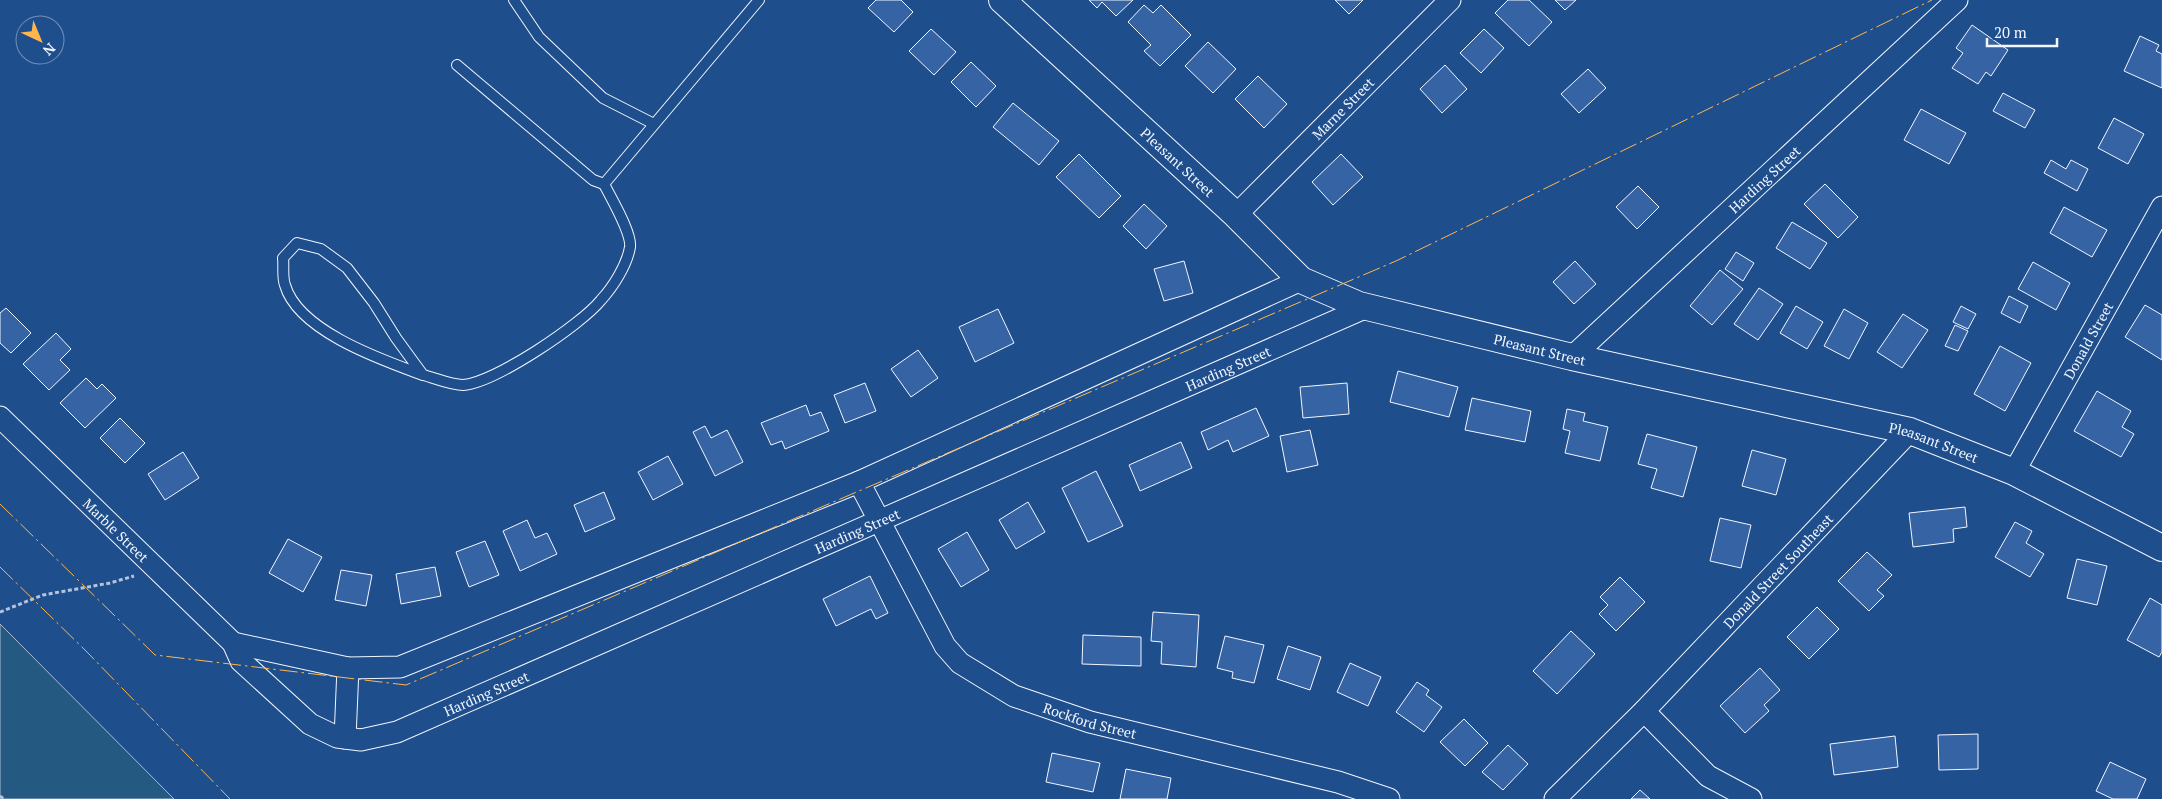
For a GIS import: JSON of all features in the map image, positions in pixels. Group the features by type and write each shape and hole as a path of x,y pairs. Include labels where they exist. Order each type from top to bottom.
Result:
{"street":[{"name":"Pleasant Street","path":"1002,0 1236,215 1301,280 1367,307 1572,357 1910,431 2014,472 2162,548"},
{"name":"Marne Street","path":"1236,215 1450,0"},
{"name":"Harding Street","path":"1572,357 1957,0"},
{"name":"Donald Street","path":"2014,472 2162,207"},
{"path":"233,643 348,668 400,667 859,482 1301,280"},
{"name":"Harding Street","path":"345,738 361,740 397,732 1367,307"},
{"name":"Marble Street","path":"0,417 233,643 241,661 310,724 337,737 345,738"},
{"name":"Donald Street Southeast","path":"1644,711 1910,431"},
{"name":"Rockford Street","path":"859,482 945,646 960,663 1014,696 1090,722 1246,758 1338,782 1389,799"},
{"path":"345,738 348,668"},
{"path":"1555,799 1644,711 1708,776 1751,799"}],"lane":[{"path":"514,0 539,37 603,98 654,124"},
{"path":"604,184 758,0"},
{"path":"422,375 374,303 347,268 321,249 296,243 283,258 285,285 298,308 327,332 360,350 422,375 463,385 490,377 549,344 601,301 624,264 630,246 622,220 604,184 593,180 457,65"}],"path":[{"path":"0,612 43,596 110,583 134,576 151,563"},
{"path":"0,796 4,799"}],"shaded area":[{"path":"0,624 14,638 174,799 0,799"}],"building":[{"path":"876,0 901,0 913,12 894,32 868,8"},
{"path":"1089,0 1133,0 1116,16 1102,2 1097,8"},
{"path":"1335,0 1363,0 1349,14"},
{"path":"1508,0 1529,0 1552,22 1529,46 1495,13"},
{"path":"1555,0 1576,0 1565,10"},
{"path":"1144,5 1153,13 1161,5 1191,35 1160,66 1144,51 1151,45 1128,22"},
{"path":"1972,25 2008,50 1991,76 1986,72 1978,84 1952,68 1963,53 1956,48"},
{"path":"931,29 956,52 934,75 909,51"},
{"path":"1484,29 1504,48 1481,73 1460,53"},
{"path":"2140,36 2159,45 2156,51 2162,54 2162,88 2124,71"},
{"path":"1208,42 1236,69 1213,93 1185,66"},
{"path":"971,62 996,86 976,107 951,82"},
{"path":"1445,65 1467,89 1442,113 1420,89"},
{"path":"1588,69 1606,88 1579,113 1561,94"},
{"path":"1258,76 1287,104 1264,128 1235,99"},
{"path":"2003,93 2035,110 2025,128 1993,111"},
{"path":"1013,103 1059,141 1039,165 993,127"},
{"path":"1921,109 1966,133 1949,164 1904,140"},
{"path":"2114,118 2144,134 2128,164 2098,148"},
{"path":"1079,154 1121,196 1099,218 1056,177"},
{"path":"1341,154 1363,177 1333,205 1312,182"},
{"path":"2051,160 2066,169 2071,160 2088,169 2077,191 2044,173"},
{"path":"1825,184 1858,217 1838,238 1804,204"},
{"path":"1638,186 1659,207 1637,229 1616,207"},
{"path":"1144,204 1167,226 1146,249 1123,226"},
{"path":"2064,207 2107,230 2092,257 2050,233"},
{"path":"1792,222 1827,243 1810,269 1776,248"},
{"path":"1736,252 1754,263 1743,281 1725,269"},
{"path":"1184,261 1193,293 1164,301 1154,269"},
{"path":"1575,261 1596,284 1574,304 1553,282"},
{"path":"2033,262 2070,283 2056,310 2018,289"},
{"path":"1720,270 1743,289 1712,325 1690,306"},
{"path":"1759,288 1783,304 1758,340 1734,324"},
{"path":"2009,296 2028,306 2020,323 2001,313"},
{"path":"2145,305 2162,315 2162,360 2125,337"},
{"path":"1796,306 1823,322 1807,349 1780,333"},
{"path":"1961,306 1976,314 1968,329 1953,322"},
{"path":"6,308 31,333 11,353 0,343 0,313"},
{"path":"998,309 1014,343 975,362 959,327"},
{"path":"1844,309 1868,323 1849,359 1824,346"},
{"path":"1903,314 1928,330 1902,368 1877,352"},
{"path":"1955,325 1968,331 1958,351 1945,346"},
{"path":"56,333 71,349 60,360 70,370 49,390 23,364"},
{"path":"2000,346 2031,363 2005,411 1974,394"},
{"path":"918,350 938,378 911,397 891,369"},
{"path":"1398,371 1458,387 1449,417 1390,402"},
{"path":"86,378 97,389 102,384 116,398 85,428 60,403"},
{"path":"865,383 876,411 845,423 834,395"},
{"path":"1347,383 1349,414 1303,418 1300,387"},
{"path":"2097,391 2131,411 2122,427 2134,434 2121,457 2074,431"},
{"path":"1472,398 1531,411 1525,442 1465,430"},
{"path":"806,405 810,416 821,412 829,431 785,449 782,441 771,445 761,423"},
{"path":"1256,408 1269,436 1233,452 1228,440 1208,450 1201,432"},
{"path":"1567,409 1585,413 1583,421 1608,427 1600,461 1565,453 1570,431 1563,429"},
{"path":"120,418 145,443 125,463 100,438"},
{"path":"705,426 711,438 727,430 743,462 715,476 693,432"},
{"path":"1310,430 1318,465 1287,472 1280,436"},
{"path":"1647,434 1697,447 1683,497 1651,488 1657,469 1638,464"},
{"path":"1181,442 1192,468 1140,491 1129,465"},
{"path":"1752,450 1786,459 1776,495 1742,486"},
{"path":"183,452 199,478 165,500 148,474"},
{"path":"668,456 683,484 653,500 638,472"},
{"path":"1096,471 1123,526 1088,542 1062,488"},
{"path":"604,492 615,519 585,532 574,505"},
{"path":"1028,502 1045,532 1016,549 999,520"},
{"path":"1965,507 1967,527 1953,529 1954,542 1913,547 1909,513"},
{"path":"1720,518 1751,525 1741,568 1710,561"},
{"path":"527,520 535,538 547,533 557,554 520,571 503,531"},
{"path":"2015,522 2032,531 2026,543 2044,554 2030,577 1995,557"},
{"path":"967,532 989,570 961,587 938,549"},
{"path":"288,539 322,557 303,592 269,573"},
{"path":"485,541 499,575 469,587 456,552"},
{"path":"1867,552 1892,575 1877,590 1884,596 1869,611 1838,581"},
{"path":"2077,559 2107,566 2097,605 2067,598"},
{"path":"435,567 441,596 401,604 396,574"},
{"path":"341,570 372,575 366,606 335,600"},
{"path":"870,576 888,613 876,619 871,609 836,626 823,599"},
{"path":"1620,577 1645,602 1616,631 1599,614 1608,605 1600,597"},
{"path":"2150,598 2162,605 2162,652 2159,657 2127,640"},
{"path":"1817,607 1839,629 1809,659 1787,637"},
{"path":"1153,612 1199,615 1196,667 1161,664 1162,642 1151,641"},
{"path":"1571,631 1595,654 1557,694 1533,671"},
{"path":"1083,635 1141,637 1141,666 1082,664"},
{"path":"1225,636 1264,645 1254,683 1232,678 1233,672 1217,668"},
{"path":"1288,646 1321,657 1310,690 1277,679"},
{"path":"1350,663 1381,677 1368,706 1337,692"},
{"path":"1760,668 1780,690 1764,705 1769,711 1745,733 1720,706"},
{"path":"1417,682 1429,690 1426,695 1442,707 1424,732 1396,712"},
{"path":"1464,719 1488,743 1465,766 1440,742"},
{"path":"1978,734 1978,769 1939,770 1938,735"},
{"path":"1895,736 1898,767 1834,775 1830,744"},
{"path":"1508,745 1528,764 1503,790 1482,772"},
{"path":"1052,753 1100,763 1093,792 1046,782"},
{"path":"2110,762 2146,779 2137,799 2113,799 2096,791"},
{"path":"1126,769 1171,778 1167,799 1120,799"},
{"path":"1640,790 1650,799 1631,799"}],"power":[{"path":"0,504 155,655 406,685 1396,261 1932,0"},
{"path":"0,567 86,651 230,799"}]}
